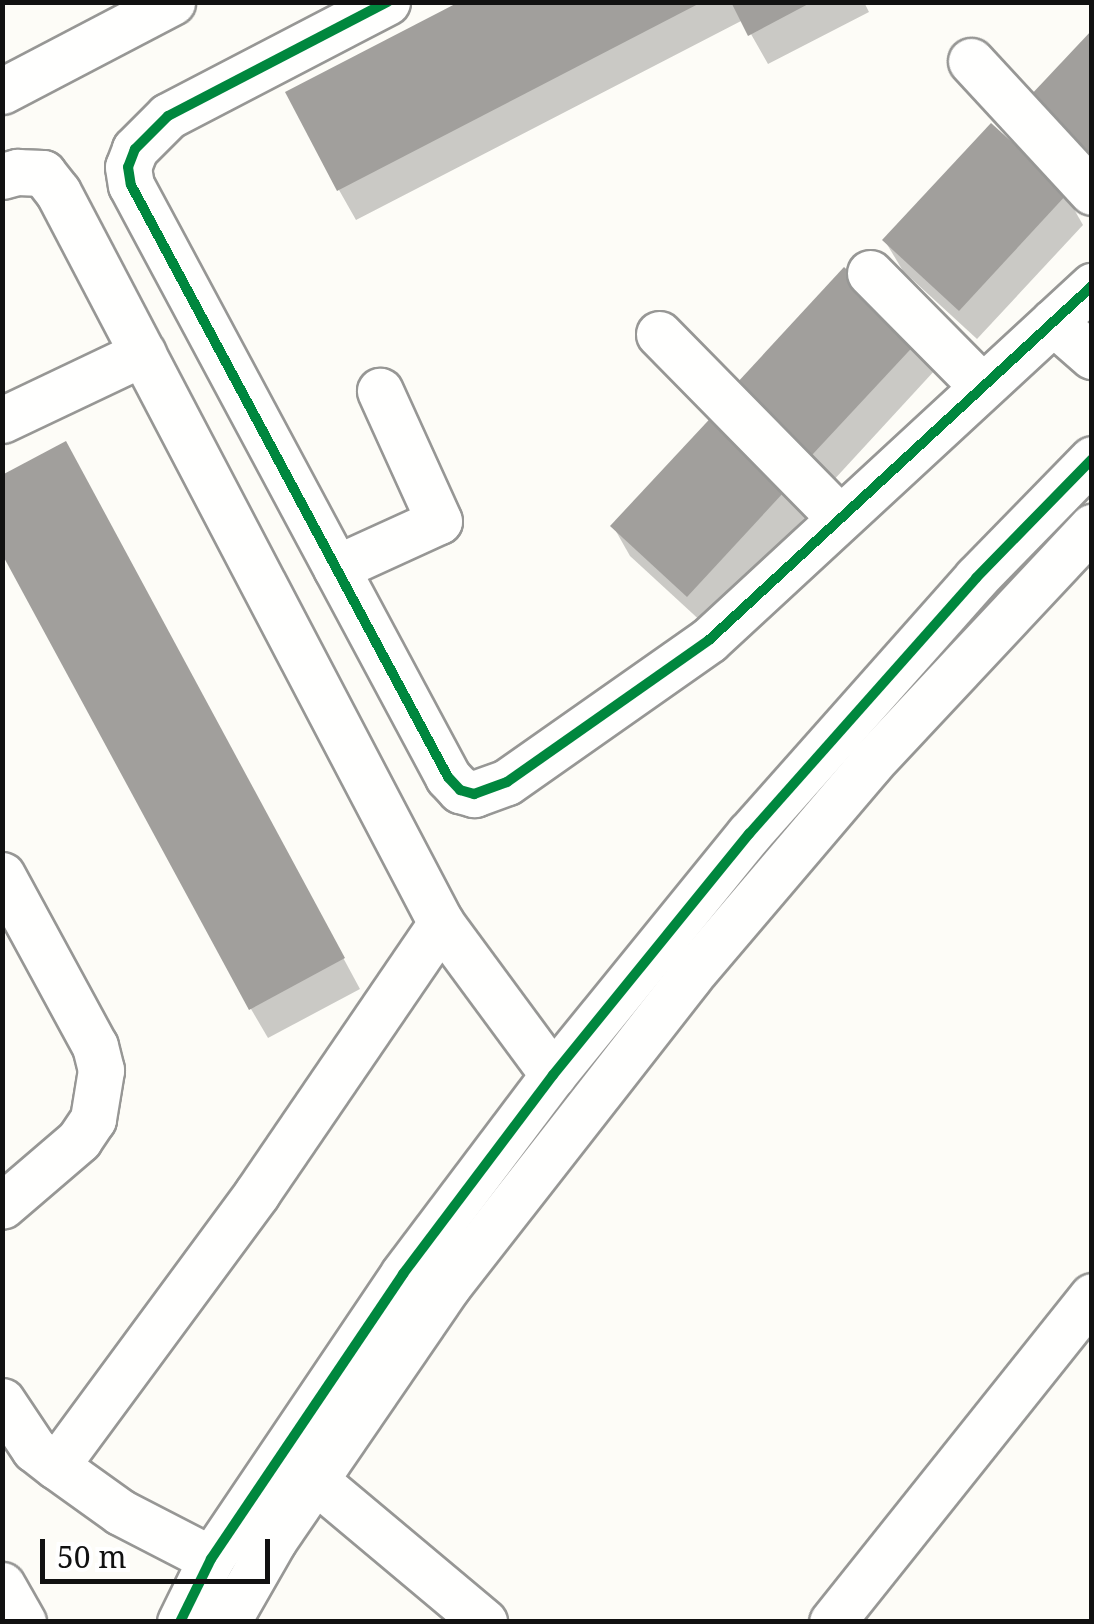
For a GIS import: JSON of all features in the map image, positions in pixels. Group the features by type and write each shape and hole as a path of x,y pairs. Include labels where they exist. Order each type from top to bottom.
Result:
{"street":[{"path":"2,92 172,2"},
{"path":"388,2 168,116 135,149 128,167 131,185 448,777 460,790 474,794 507,782 654,682 708,640 1092,286"},
{"path":"972,61 1092,192"},
{"path":"2,176 43,173 58,192 441,923 553,1075"},
{"path":"870,273 982,386"},
{"path":"1053,322 1092,356"},
{"path":"659,334 839,517"},
{"path":"2,420 143,354"},
{"path":"336,568 440,521 380,391"},
{"path":"180,1622 211,1559 403,1274 553,1075 749,834 976,578 1092,458"},
{"path":"227,1622 274,1540 448,1286 689,977 870,764 1092,527"},
{"path":"2,875 95,1046 101,1070 93,1119 79,1140 2,1206"},
{"path":"56,1466 257,1193 441,923"},
{"path":"832,1622 1092,1296"},
{"path":"2,1401 34,1449 56,1466 120,1512 211,1559"},
{"path":"315,1480 484,1622"},
{"path":"2,1585 23,1622"}],"building":[{"path":"459,2 702,2 337,191 285,92"},
{"path":"731,2 812,2 748,36"},
{"path":"1092,30 1092,155 1029,97"},
{"path":"991,123 1068,193 959,311 882,240"},
{"path":"844,267 921,338 812,455 736,384"},
{"path":"719,409 796,479 687,597 610,526"},
{"path":"66,441 345,958 249,1010 2,554 2,475"}],"cycle path":[{"path":"387,2 168,116 135,149 128,167 131,185 448,777 460,790 474,794 507,782 709,640 1092,286"},
{"path":"180,1622 211,1559 403,1274 553,1075 749,834 976,578 1092,459"}]}
